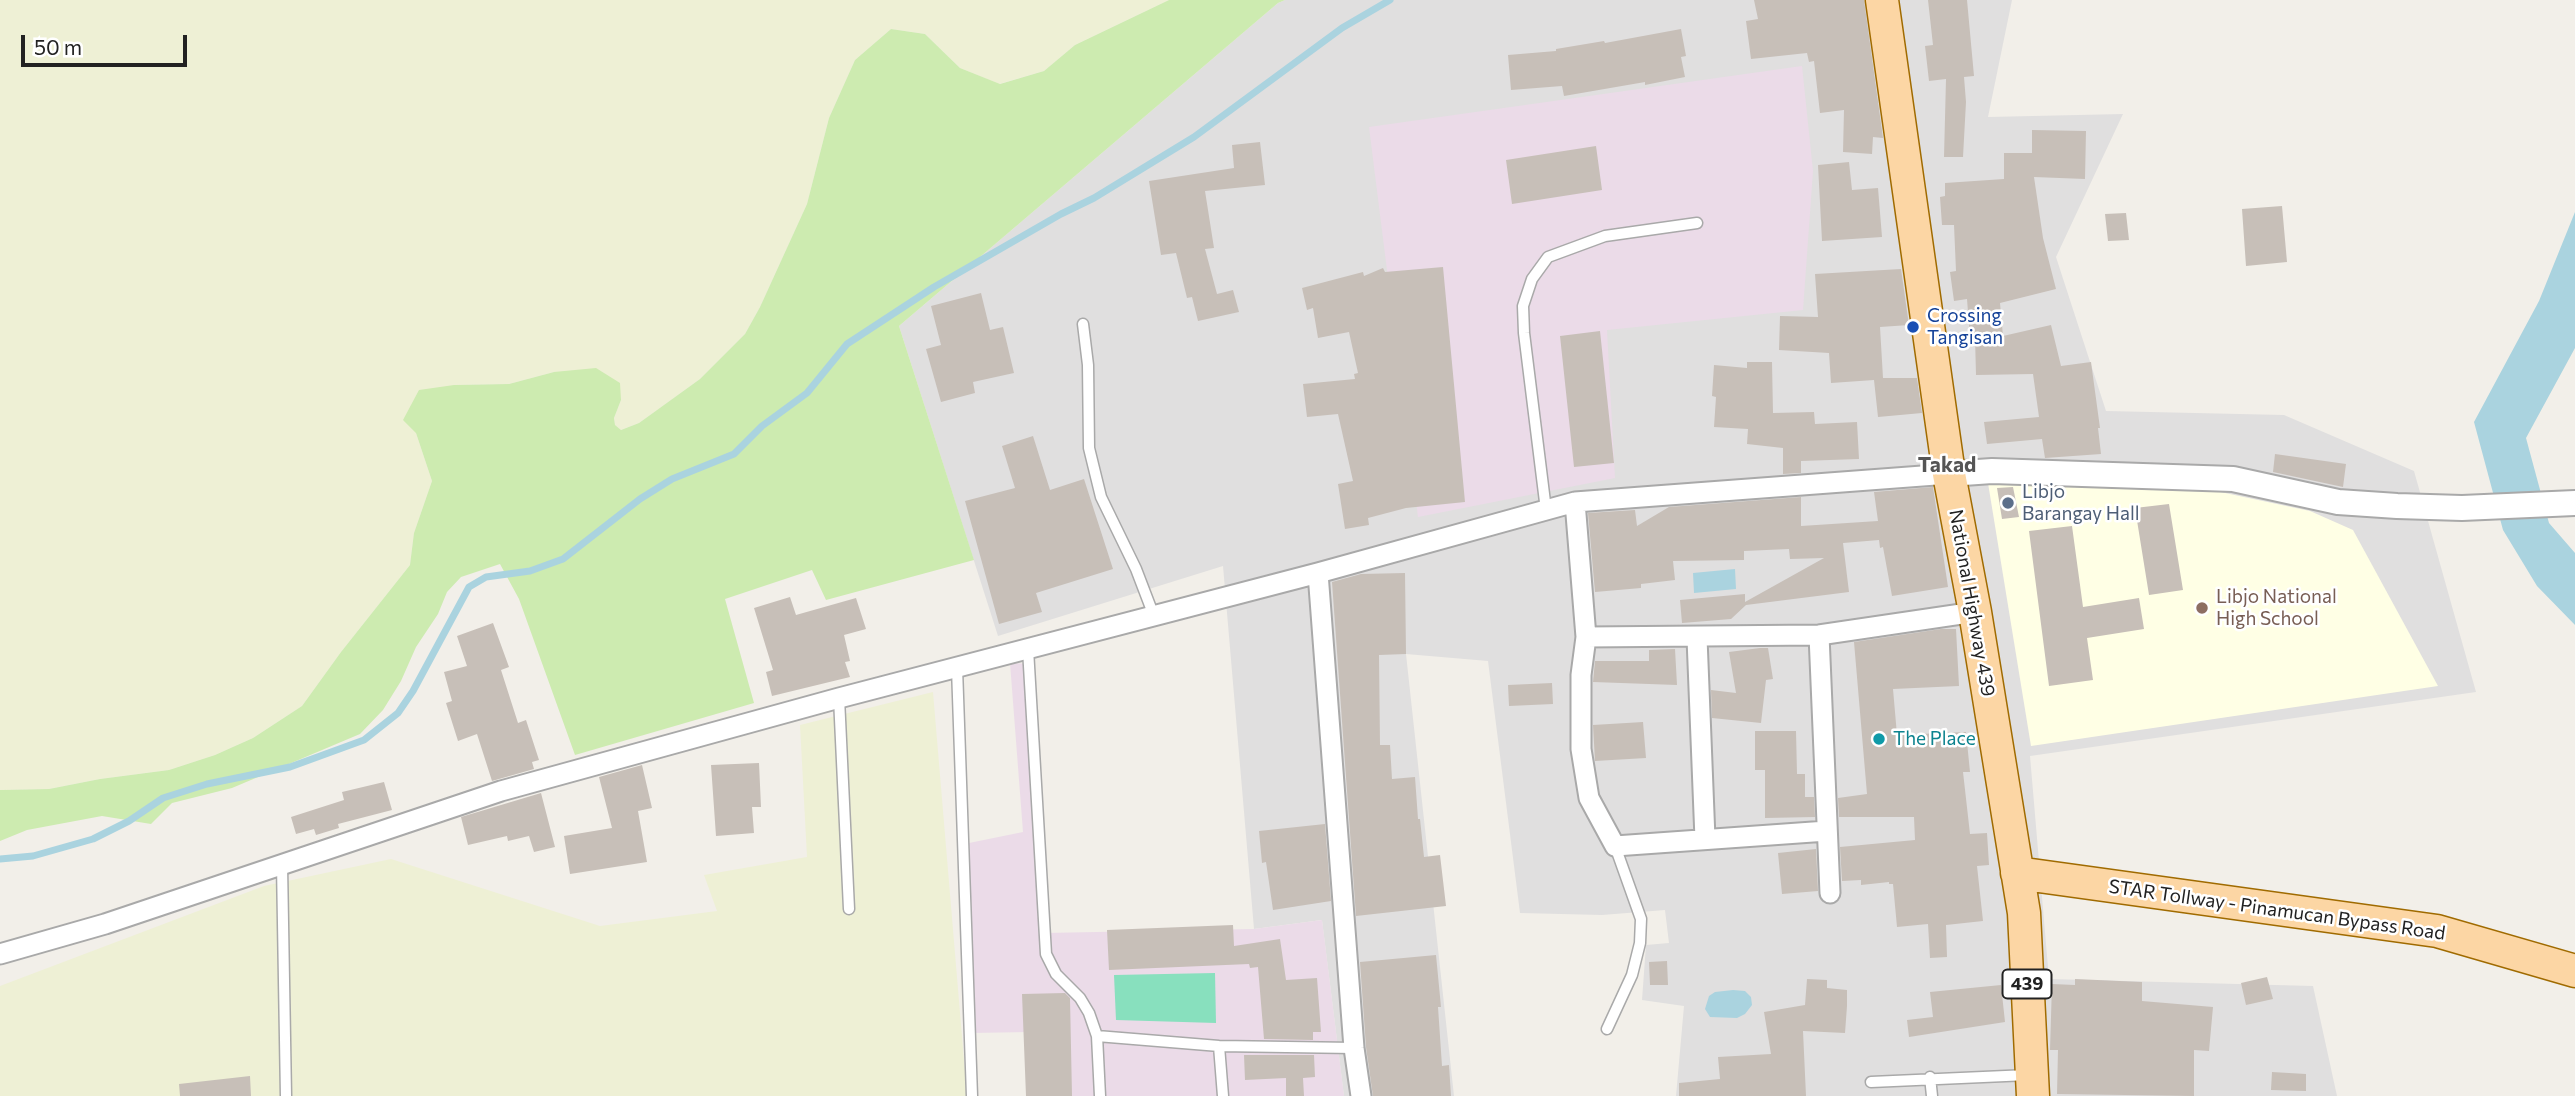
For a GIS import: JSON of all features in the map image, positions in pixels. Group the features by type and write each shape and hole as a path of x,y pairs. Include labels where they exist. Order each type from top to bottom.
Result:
{"main road":[{"name":"National Highway 439","path":"1882,0 1949,474 1975,612 2017,873"},
{"name":"STAR Tollway - Pinamucan Bypass Road","path":"2017,873 2437,931 2575,971"},
{"name":"439","path":"2017,873 2024,913 2033,1085"}],"street":[{"path":"0,954 105,924 501,791 1575,502 1992,471 2233,479 2338,502 2462,508 2575,503"},
{"path":"1575,502 1586,637 1581,675 1581,749 1588,798 1615,845 1827,831"},
{"path":"1318,573 1354,1048 1361,1096"},
{"path":"1586,637 1819,635 1975,612"},
{"path":"1819,635 1830,893"},
{"path":"1697,638 1705,839"}],"lane":[{"path":"1546,510 1524,333 1523,306 1532,279 1548,257 1605,236 1698,223"},
{"path":"1083,324 1089,448 1101,497 1136,569 1154,616"},
{"path":"1028,649 1046,954 1056,974 1084,1005 1097,1037 1100,1096"},
{"path":"957,668 972,1096"},
{"path":"839,698 849,909"},
{"path":"1607,1029 1632,975 1640,943 1641,919 1615,845"},
{"path":"282,865 285,1096"},
{"path":"1097,1037 1219,1046 1354,1048"},
{"path":"1219,1046 1223,1096"},
{"path":"1871,1082 1930,1077 2033,1085"},
{"path":"1930,1077 1931,1096"}],"shaded area":[{"path":"0,0 1169,0 1075,45 1044,71 999,84 960,68 925,34 891,29 855,60 829,118 807,204 760,307 745,334 700,379 639,423 621,430 615,425 614,418 621,400 554,372 509,384 454,385 416,433 432,481 414,533 410,565 302,706 253,738 215,755 169,770 49,789 0,790"},
{"path":"1285,0 2012,0 1988,117 2123,114 2056,257 2106,411 2284,415 2414,471 2476,692 2030,756 2049,979 2313,986 2337,1096 1676,1096 1684,1006 1642,1000 1646,945 1669,943 1665,910 1602,915 1520,913 1488,661 1406,654 1454,1096 1344,1096 1322,920 1254,929 1223,566 998,636 899,326 1278,3"},
{"path":"1802,66 1813,171 1803,310 1607,330 1615,478 1418,517 1369,127"},
{"name":"Libjo National High School","path":"1988,483 2211,490 2310,511 2353,530 2438,686 2031,746"},
{"path":"1010,663 1032,664 1044,933 1254,929 1322,920 1344,1096 1030,1096 1030,1032 971,1033 969,843 1023,832"},
{"path":"933,692 967,1096 0,1096 0,986 264,886 391,859 600,926 717,911 704,875 807,857 800,725"}],"green space":[{"path":"1169,0 1285,0 1278,3 899,326 974,560 826,600 812,570 725,599 754,703 575,755 519,599 500,564 461,577 447,592 438,614 416,647 401,681 383,710 360,734 232,788 172,803 151,824 102,816 27,830 0,841 0,790 49,789 169,770 215,755 253,738 302,706 410,565 414,533 432,481 416,433 403,420 419,390 454,385 509,384 554,372 596,368 620,383 621,400 614,418 615,425 621,430 639,423 700,379 745,334 760,307 807,204 829,118 855,60 891,29 925,34 960,68 1000,84 1044,71 1075,45"},
{"path":"1215,973 1216,1023 1116,1020 1114,975"}],"water":[{"path":"2575,212 2575,348 2526,438 2549,523 2575,553 2575,625 2537,586 2503,530 2474,422 2539,301"},
{"path":"1735,569 1736,589 1694,593 1693,573"},
{"path":"1745,991 1751,997 1752,1005 1745,1014 1737,1018 1710,1017 1705,1009 1709,996 1715,992"}],"building":[{"path":"1754,0 1864,0 1883,138 1873,137 1872,154 1843,152 1844,110 1820,113 1814,61 1809,62 1807,53 1751,59 1746,21 1758,19"},
{"path":"1928,0 1967,0 1974,76 1964,77 1966,102 1963,157 1944,157 1946,79 1929,81 1925,46 1933,45"},
{"path":"1681,29 1686,56 1681,57 1685,77 1564,96 1562,86 1511,90 1508,55 1556,51"},
{"path":"2032,130 2086,131 2085,179 2034,177 2043,238 2056,289 2000,303 2003,336 2051,325 2061,366 2091,362 2101,454 2045,458 2042,439 1987,444 1984,422 2039,417 2033,374 1976,375 1975,337 1970,338 1967,299 1954,301 1950,272 1956,271 1954,225 1942,225 1940,197 1945,196 1945,183 2004,179 2004,153 2032,153"},
{"path":"1260,142 1265,185 1205,191 1214,248 1205,249 1217,294 1233,290 1239,312 1198,321 1192,297 1187,298 1176,253 1161,255 1149,181 1234,168 1232,145"},
{"path":"1596,146 1602,190 1512,204 1506,160"},
{"path":"1849,162 1852,190 1878,188 1882,237 1822,241 1818,165"},
{"path":"2282,206 2287,262 2246,266 2242,209"},
{"path":"2126,213 2129,240 2108,241 2105,214"},
{"path":"1443,267 1465,502 1406,508 1368,518 1369,525 1345,529 1338,484 1353,481 1338,414 1307,417 1303,384 1355,379 1354,374 1358,373 1349,332 1318,338 1313,308 1307,310 1302,288 1363,272 1364,276 1383,268 1385,272"},
{"path":"1901,269 1909,325 1880,327 1883,378 1917,378 1922,413 1878,417 1874,380 1831,383 1829,353 1779,350 1780,316 1818,317 1815,274"},
{"path":"981,293 990,330 1003,327 1014,373 973,382 975,393 941,402 926,349 941,345 931,306"},
{"path":"1600,331 1614,463 1574,467 1560,336"},
{"path":"1747,362 1772,362 1773,413 1814,412 1815,424 1857,422 1859,459 1801,461 1801,473 1783,474 1783,448 1747,444 1748,429 1714,427 1714,365 1747,368"},
{"path":"1033,436 1050,490 1084,479 1113,569 1036,593 1042,612 999,624 965,501 1015,488 1002,446"},
{"path":"2275,454 2346,464 2343,487 2273,472"},
{"path":"1933,487 1948,587 1892,596 1883,547 1880,548 1879,540 1843,543 1849,592 1746,605 1731,619 1682,623 1680,600 1745,594 1745,602 1824,558 1790,559 1789,549 1744,551 1744,560 1673,561 1675,580 1641,584 1641,588 1595,592 1588,513 1635,510 1637,526 1669,507 1801,497 1801,526 1878,521 1874,492"},
{"name":"Libjo Barangay Hall","path":"2013,487 2019,517 2002,519 1997,488"},
{"path":"2169,504 2183,590 2149,595 2135,508"},
{"path":"2072,526 2083,607 2139,598 2144,629 2087,638 2093,680 2049,686 2029,531"},
{"path":"1405,573 1406,654 1379,655 1380,745 1390,745 1392,779 1415,777 1424,857 1440,855 1446,906 1356,916 1332,582 1361,574"},
{"path":"790,597 796,615 856,598 866,629 844,635 850,661 845,662 850,677 772,696 766,672 773,670 754,608"},
{"path":"493,623 509,667 501,670 518,723 526,720 539,760 532,762 534,769 492,781 477,734 458,741 446,703 452,701 444,672 467,666 457,636"},
{"path":"1956,629 1959,686 1893,689 1897,735 1966,732 1970,772 1963,772 1970,834 1987,833 1989,865 1977,866 1983,921 1946,925 1947,957 1930,958 1928,924 1897,927 1893,884 1889,882 1861,885 1861,880 1842,881 1840,847 1915,840 1914,817 1839,817 1838,798 1867,794 1854,642"},
{"path":"1768,648 1773,679 1766,680 1761,723 1712,718 1711,690 1736,693 1729,652"},
{"path":"1675,649 1677,685 1593,682 1595,661 1649,661 1649,650"},
{"path":"1552,683 1553,704 1509,706 1508,685"},
{"path":"1643,722 1646,758 1595,761 1593,725"},
{"path":"1755,731 1796,731 1797,774 1805,774 1805,797 1814,797 1815,817 1765,818 1765,770 1755,770"},
{"path":"759,763 761,807 752,807 754,833 716,836 711,765"},
{"path":"642,765 652,808 638,811 647,862 570,874 564,836 612,828 599,777"},
{"path":"384,782 392,810 338,824 339,828 316,835 314,829 296,834 291,817 344,800 342,792"},
{"path":"541,793 555,847 534,852 529,836 508,841 507,836 468,845 461,817"},
{"path":"1325,824 1331,901 1273,910 1266,862 1262,863 1259,831"},
{"path":"1816,849 1818,891 1782,894 1778,853"},
{"path":"1233,925 1234,946 1280,939 1286,980 1317,978 1321,1032 1313,1032 1313,1040 1264,1039 1258,967 1250,968 1249,964 1109,970 1107,930"},
{"path":"1436,955 1441,1007 1438,1007 1442,1066 1449,1065 1451,1096 1373,1096 1366,1047 1360,962"},
{"path":"1667,961 1668,985 1650,985 1649,962"},
{"path":"2267,977 2273,999 2246,1005 2241,983"},
{"path":"1807,979 1827,980 1827,988 1847,990 1847,1006 1845,1033 1803,1031 1806,1096 1679,1096 1679,1083 1720,1079 1718,1057 1771,1054 1764,1012 1805,1005"},
{"path":"2075,979 2142,982 2142,1001 2213,1007 2209,1051 2194,1050 2194,1096 2057,1094 2058,1050 2050,1050 2052,984 2075,985"},
{"path":"2001,985 2005,1022 1909,1037 1907,1020 1933,1017 1930,992"},
{"path":"1065,993 1070,998 1072,1096 1026,1096 1022,994"},
{"path":"1244,1055 1314,1055 1315,1077 1303,1078 1304,1096 1286,1096 1286,1078 1245,1080"},
{"path":"2272,1072 2306,1074 2306,1091 2271,1090"},
{"path":"250,1076 251,1096 180,1096 179,1084"}],"waterway":[{"path":"0,859 33,856 93,839 129,821 163,798 207,784 290,767 364,740 398,713 413,691 469,587 486,577 530,571 563,559 640,499 672,479 734,454 762,426 807,393 847,344 934,287 1094,198 1194,137 1342,28 1390,0"}],"place":[{"name":"Crossing Tangisan","path":"1913,327"},
{"name":"Libjo Barangay Hall","path":"2008,503"},
{"name":"Libjo National High School","path":"2202,608"},
{"name":"The Place","path":"1879,739"}],"district":[{"name":"Takad","path":"1947,465"}]}
